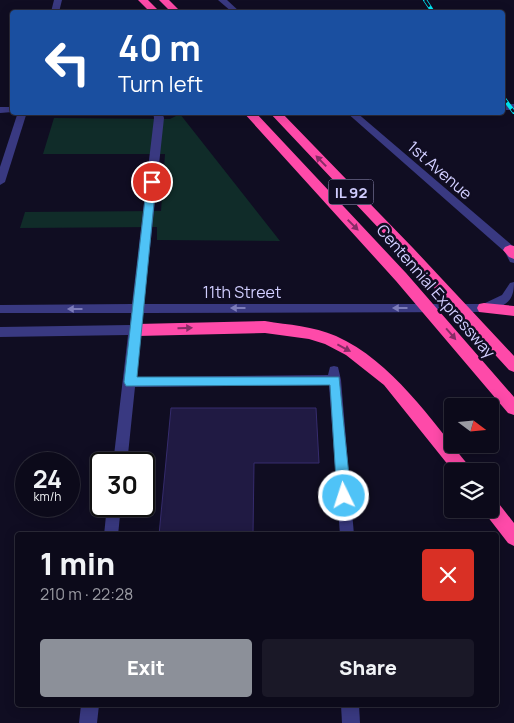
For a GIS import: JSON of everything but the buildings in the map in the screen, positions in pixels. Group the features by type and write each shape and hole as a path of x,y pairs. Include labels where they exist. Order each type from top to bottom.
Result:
{"highway":[{"path":"143,0 153,10"},
{"path":"164,0 174,10"},
{"name":"Centennial Expressway","path":"251,115 396,271 514,408"},
{"name":"Centennial Expressway","path":"277,115 514,366"},
{"path":"484,308 514,311"},
{"path":"137,330 265,327 309,333 330,340 351,351 389,381 456,463"},
{"path":"499,518 514,537"}],"street":[{"path":"222,0 234,10"},
{"path":"0,182 22,115"},
{"path":"121,452 137,330 158,115"},
{"name":"1st Avenue","path":"353,115 512,255"},
{"path":"484,308 506,298 514,286"},
{"name":"11th Street","path":"0,309 484,308"},
{"path":"0,332 137,330"},
{"path":"130,382 335,375 347,532"},
{"path":"111,532 113,517"},
{"path":"88,723 90,707"},
{"path":"350,707 351,723"}],"green space":[{"path":"181,115 280,241 157,240 157,227 20,228 25,212 161,211 165,154 43,154 54,118 170,119"}],"railway":[{"path":"425,0 432,10"},
{"path":"505,100 514,112"}],"route":[{"path":"152,182 130,382 335,380 344,496"}]}
